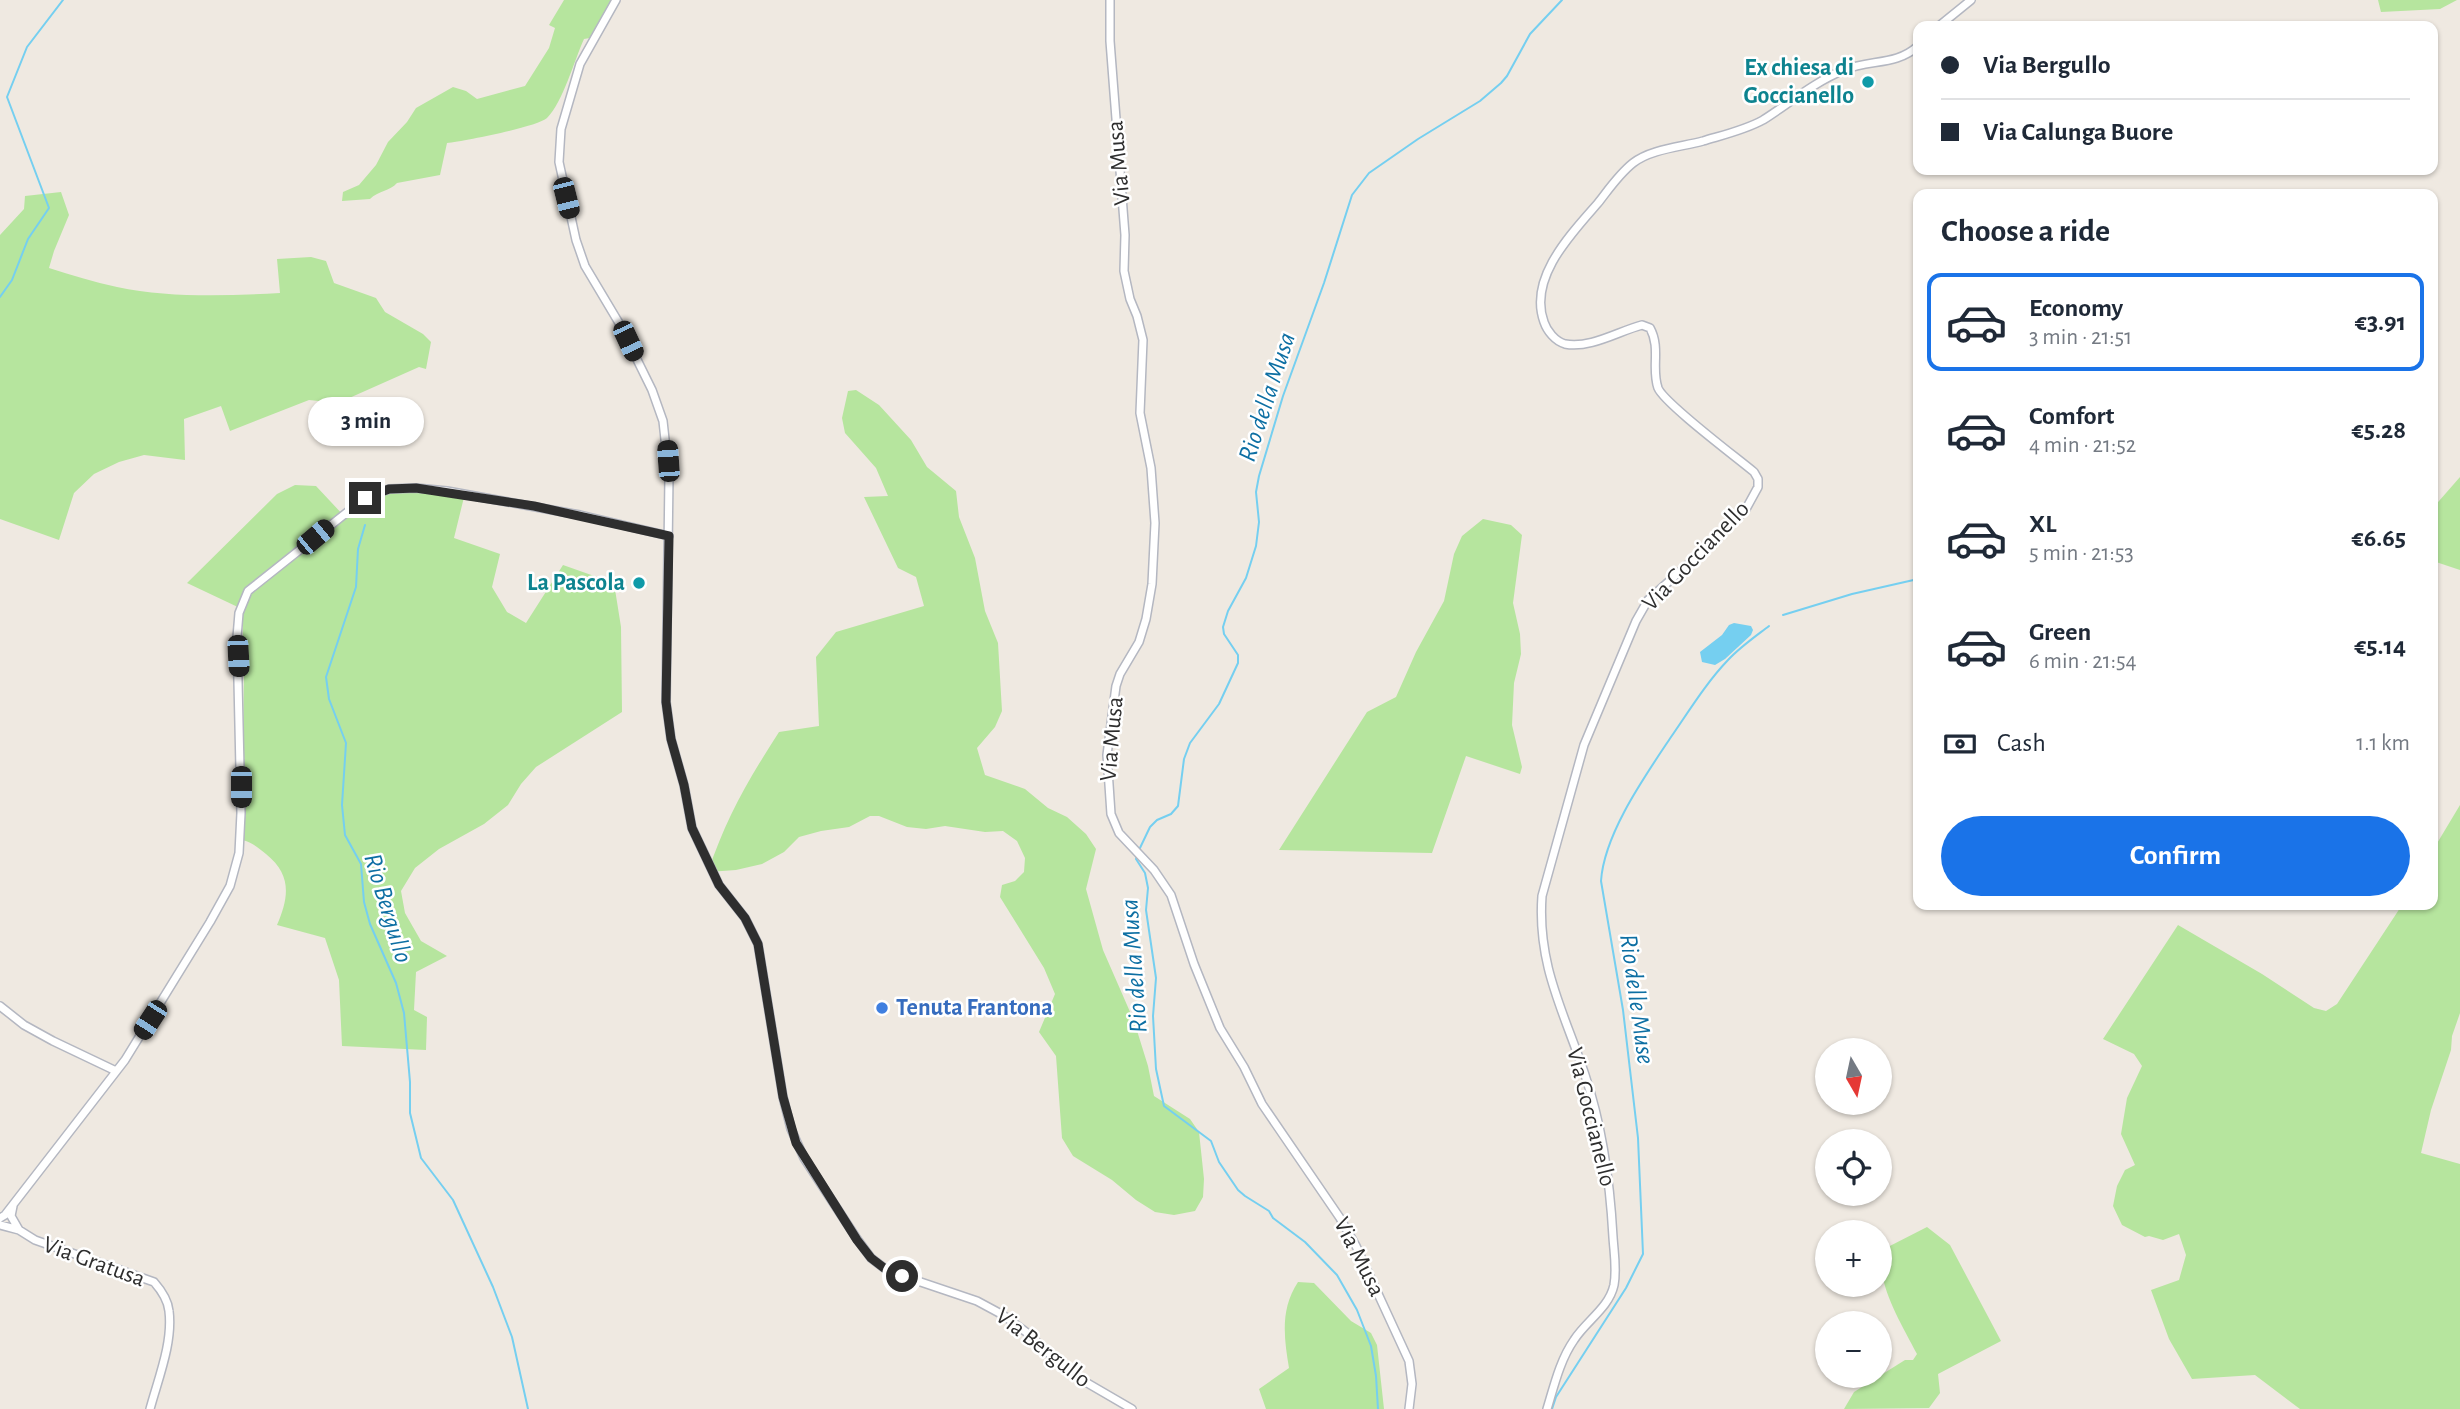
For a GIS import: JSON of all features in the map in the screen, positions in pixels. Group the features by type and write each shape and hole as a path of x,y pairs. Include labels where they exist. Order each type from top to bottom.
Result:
{"street":[{"name":"Via Bergullo","path":"616,0 580,64 561,129 559,162 576,240 585,266 624,332 652,390 663,421 669,476 666,702 671,739 692,828 719,885 745,918 758,944 783,1097 791,1129 800,1151 857,1240 888,1271 991,1307 1026,1332 1070,1373 1132,1409"},
{"name":"Via Musa","path":"1110,0 1110,41 1125,234 1124,271 1143,340 1140,413 1151,468 1155,523 1152,584 1146,619 1139,642 1116,686 1107,755 1111,814 1119,833 1154,870 1171,895 1197,973 1216,1017 1262,1104 1340,1218 1360,1253 1409,1362 1412,1384 1409,1409"},
{"path":"1945,21 1971,0"},
{"name":"Via Goccianello","path":"1547,1409 1566,1353 1580,1331 1611,1296 1615,1272 1613,1209 1606,1161 1586,1077 1546,967 1541,921 1542,896 1584,745 1636,621 1648,600 1745,509 1758,488 1758,479 1754,472 1663,397 1656,378 1656,346 1650,328 1642,325 1598,340 1564,344 1545,328 1540,311 1540,296 1556,256 1571,234 1624,170 1635,161 1746,127 1763,120 1804,91 1845,69 1898,59 1913,51"},
{"path":"0,1218 116,1071 230,886 239,853 241,761 237,637 239,613 248,591 365,498 389,489 447,491 580,515 669,536"},
{"path":"0,1006 24,1025 52,1041 116,1071"},
{"name":"Via Gratusa","path":"14,1202 11,1216 19,1230 35,1240 154,1282 163,1293 169,1310 168,1338 150,1409"},
{"path":"0,1225 19,1230"}],"green space":[{"path":"564,0 617,0 596,37 584,39 563,92 547,118 541,122 483,137 447,143 440,175 397,183 370,199 342,201 343,192 359,185 376,165 388,142 416,108 453,87 466,91 477,99 525,86 549,48 555,28 549,25"},
{"path":"2378,0 2457,0 2440,9 2381,12"},
{"path":"61,192 69,215 49,268 137,291 177,295 239,295 280,293 277,259 311,257 326,261 334,283 376,298 385,312 423,334 431,342 426,369 419,367 338,403 309,400 230,431 221,406 184,419 185,460 144,455 119,462 94,474 74,493 59,540 0,519 0,235 24,209 25,196"},
{"path":"856,390 879,405 911,440 927,467 956,491 959,517 975,558 985,611 998,643 1002,711 995,727 977,748 985,775 1025,789 1048,808 1067,817 1086,834 1096,849 1086,889 1103,950 1134,1021 1154,1096 1190,1119 1199,1132 1204,1179 1203,1197 1195,1211 1174,1215 1155,1212 1112,1180 1073,1156 1062,1138 1056,1056 1039,1032 1055,994 1044,968 1000,897 1002,885 1015,881 1024,872 1025,858 1017,841 1003,831 985,832 945,826 926,829 907,827 879,816 870,816 849,827 799,837 784,852 762,864 736,870 708,872 722,834 739,800 779,732 819,726 816,657 836,632 924,606 916,577 898,568 864,497 888,496 876,468 845,433 842,418 848,391"},
{"path":"2460,477 2460,570 2438,563 2438,502"},
{"path":"295,485 316,486 345,517 382,493 418,490 465,493 454,538 500,554 492,587 507,612 526,623 563,565 614,583 621,627 622,712 536,767 508,805 484,824 439,849 415,868 401,891 405,913 421,941 447,956 416,972 414,1010 427,1017 426,1050 342,1046 339,980 325,938 277,925 286,896 284,878 266,854 242,840 242,609 187,583 277,494"},
{"path":"1483,519 1511,525 1522,535 1513,603 1520,634 1521,654 1514,683 1512,725 1522,767 1520,774 1466,756 1432,853 1279,850 1367,712 1396,697 1416,652 1444,601 1454,554 1462,536"},
{"path":"2460,805 2460,1013 2421,1153 2460,1164 2460,1409 2300,1409 2255,1375 2192,1379 2169,1339 2151,1290 2179,1280 2186,1255 2179,1234 2163,1240 2145,1237 2122,1225 2113,1206 2117,1186 2125,1170 2135,1165 2121,1134 2127,1098 2142,1066 2134,1054 2103,1039 2178,925 2314,1008 2326,1011 2337,1004 2399,910 2438,910 2438,842"},
{"path":"1927,1227 1950,1245 2001,1341 1938,1374 1940,1393 1929,1408 1844,1409 1854,1392 1860,1388 1892,1388 1892,1368 1905,1360 1913,1360 1917,1354 1889,1297 1892,1297 1892,1245"},
{"path":"1298,1282 1314,1283 1351,1321 1371,1333 1377,1345 1384,1409 1266,1409 1259,1389 1289,1368 1285,1335 1286,1313"}],"water":[{"path":"1734,623 1751,626 1751,635 1715,665 1702,662 1700,652"}],"waterway":[{"path":"0,297 12,280 28,239 49,208 7,97 27,47 63,0"},
{"name":"Rio della Musa","path":"1139,850 1150,827 1157,820 1171,814 1178,806 1184,759 1190,743 1219,704 1238,663 1238,655 1224,634 1223,627 1228,611 1246,578 1256,546 1259,522 1256,492 1259,476 1283,396 1352,195 1369,173 1480,101 1501,83 1530,34 1562,0"},
{"name":"Rio Bergullo","path":"365,525 358,549 356,587 326,677 329,699 346,743 342,805 345,835 361,864 364,902 370,924 396,983 404,1013 410,1113 421,1158 453,1200 493,1287 512,1337 528,1409"},
{"name":"Rio delle Muse","path":"1783,615 1852,594 1913,580"},
{"name":"Rio delle Muse","path":"1552,1409 1556,1397 1626,1288 1643,1254 1638,1138 1623,1010 1601,881 1604,863 1627,806 1698,697 1733,655 1769,626"},
{"name":"Rio della Musa","path":"1137,855 1136,859 1145,873 1148,888 1146,910 1156,978 1153,1016 1156,1069 1164,1106 1211,1141 1219,1162 1238,1190 1269,1211 1273,1218 1305,1242 1337,1275 1357,1310 1371,1346 1378,1409"}],"place":[{"name":"Ex chiesa di Goccianello","path":"1868,82"},
{"name":"La Pascola","path":"639,583"},
{"name":"Tenuta Frantona","path":"882,1008"}],"route":[{"path":"365,498 389,489 447,491 580,515 669,536 666,702 671,739 692,828 719,885 745,918 758,944 783,1097 796,1143 871,1258 888,1271 902,1276"}]}
